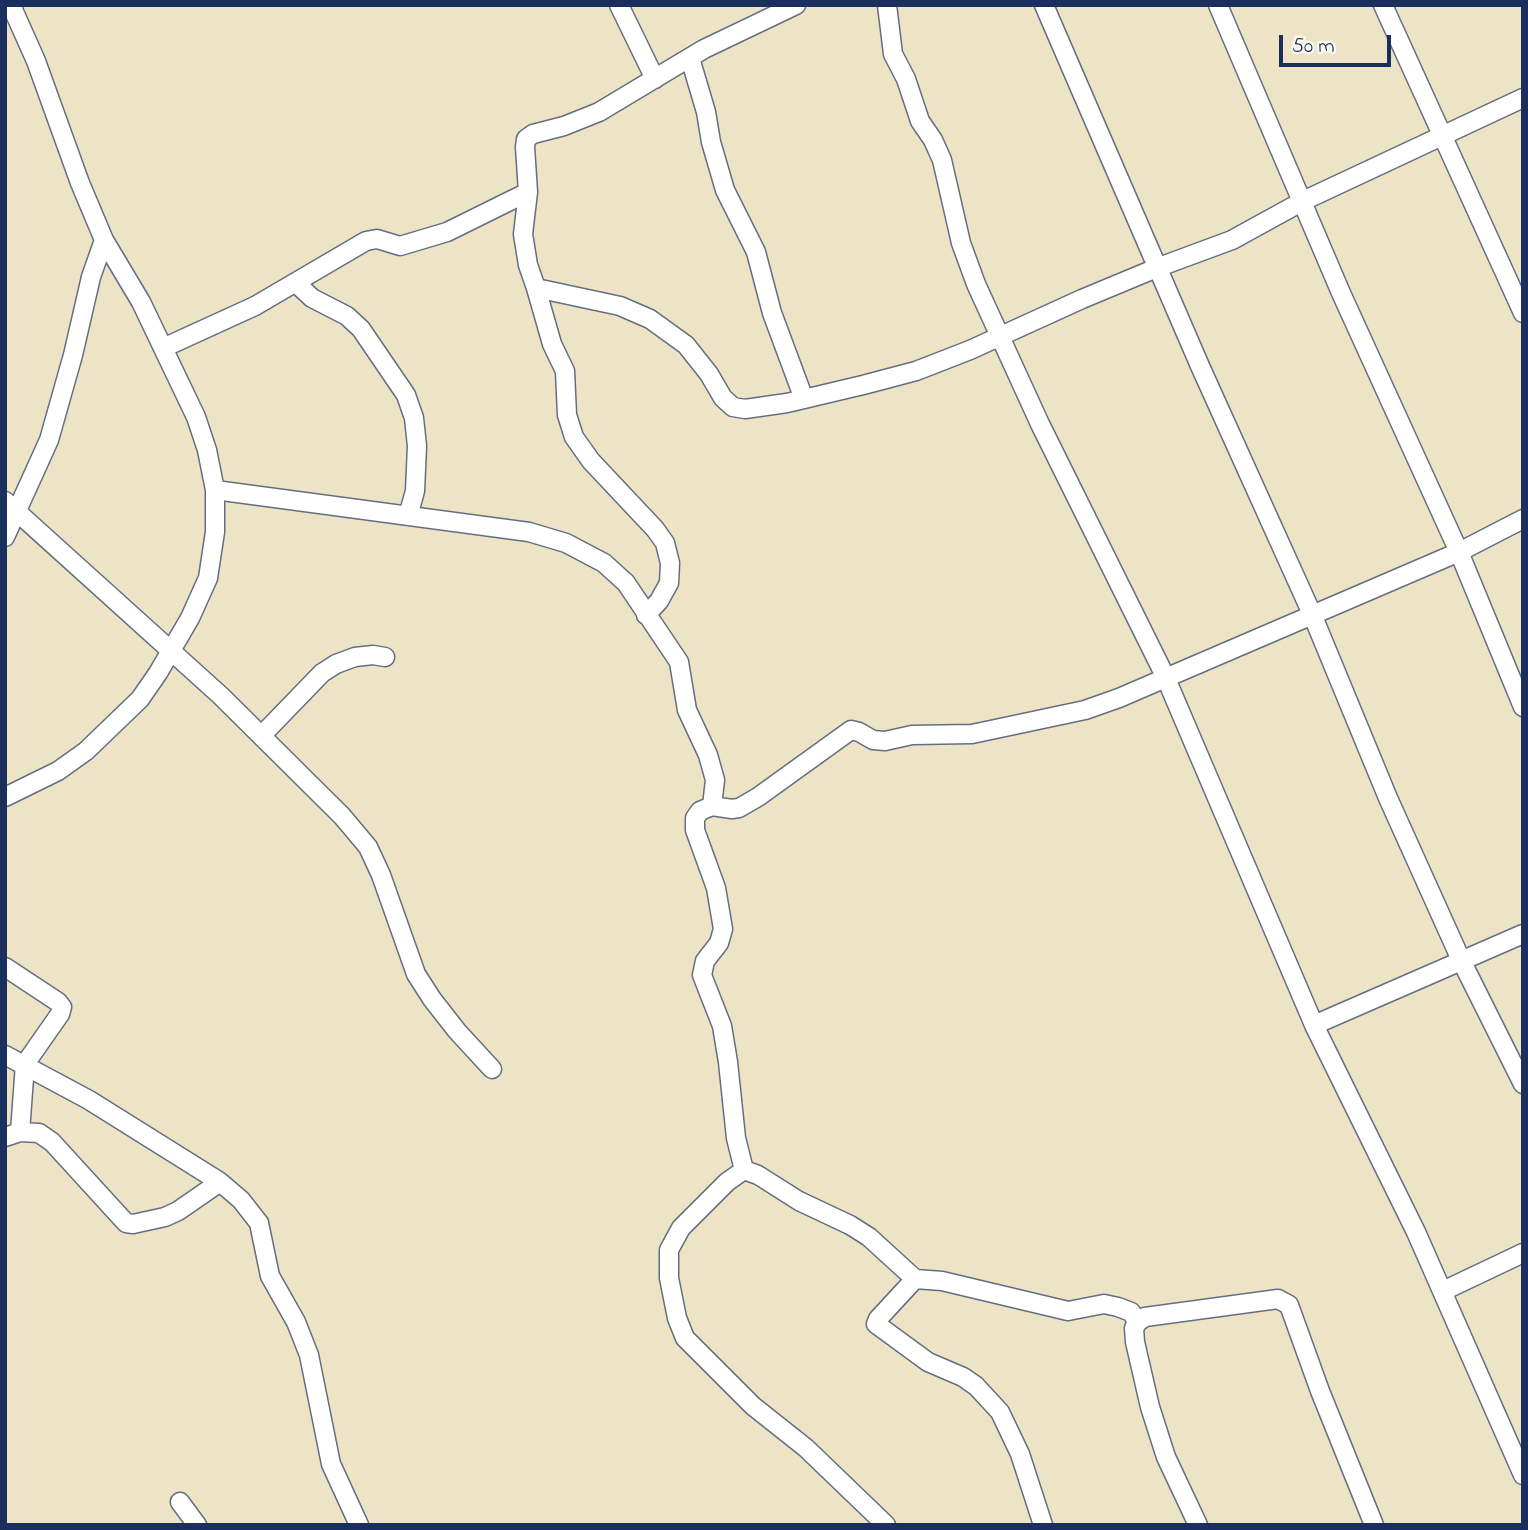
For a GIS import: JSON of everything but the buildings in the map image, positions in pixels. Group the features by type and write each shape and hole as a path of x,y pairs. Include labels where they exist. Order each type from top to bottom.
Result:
{"street":[{"path":"5,797 58,771 86,751 140,699 190,618 208,578 215,532 215,490 196,417 141,302 104,240 80,183 36,61 11,5"},
{"path":"619,5 655,79"},
{"path":"646,615 659,601 669,583 670,563 665,543 591,461 574,437 567,415 565,371 552,344 528,265 523,234 528,192 526,139 533,134 600,112 704,49 796,5"},
{"path":"887,5 893,54 906,79 920,121 942,160 961,243 976,284 1040,424 1096,531 1165,676 1314,1025 1387,1169 1523,1475"},
{"path":"1044,5 1200,366 1312,614 1388,798 1461,960 1523,1084"},
{"path":"1218,5 1341,293 1459,552 1523,707"},
{"path":"1383,5 1523,313"},
{"path":"690,58 725,190 756,252 772,313 804,399"},
{"path":"536,288 620,306 650,319 686,345 709,374 723,398 733,407 745,409 804,399 916,371 1159,267 1232,240 1303,201 1523,98"},
{"path":"163,348 255,306 366,241 377,239 400,246 447,232 528,192"},
{"path":"5,537 11,506 49,440 74,355 91,277 104,240"},
{"path":"296,283 312,298 347,316 361,329 405,394 414,418 417,446 415,491 408,516"},
{"path":"215,490 506,528 566,543 604,563 626,583 679,662 687,710 708,755 715,780 712,807"},
{"path":"11,506 221,696 342,816 368,847 381,875 416,974 457,1031 492,1069"},
{"path":"744,1170 736,1138 722,1026 702,975 705,961 719,943 723,929 716,888 695,830 695,818 700,811 712,807 739,808 851,730 873,740 885,741 912,735 972,734 1085,710 1119,698 1459,552 1523,519"},
{"path":"262,735 322,673 336,664 355,657 386,657"},
{"path":"1314,1025 1523,934"},
{"path":"5,967 62,1007 60,1014 25,1064 13,1134 39,1133 51,1142 126,1223 165,1217 220,1182"},
{"path":"5,1055 139,1130 220,1182 241,1200 259,1223 271,1276 296,1322 309,1355 331,1464 359,1525"},
{"path":"744,1170 758,1175 799,1201 869,1237 915,1279 942,1281 1068,1311 1104,1304 1130,1312 1138,1322"},
{"path":"744,1170 727,1182 681,1228 669,1250 669,1278 677,1318 685,1338 753,1406 806,1448 884,1524"},
{"path":"1443,1291 1523,1253"},
{"path":"915,1279 876,1324 928,1362 963,1377 1000,1412 1020,1454 1042,1525"},
{"path":"1198,1525 1166,1457 1150,1408 1134,1328 1145,1317 1278,1299 1289,1306 1374,1525"},
{"path":"180,1502 197,1525"}]}
